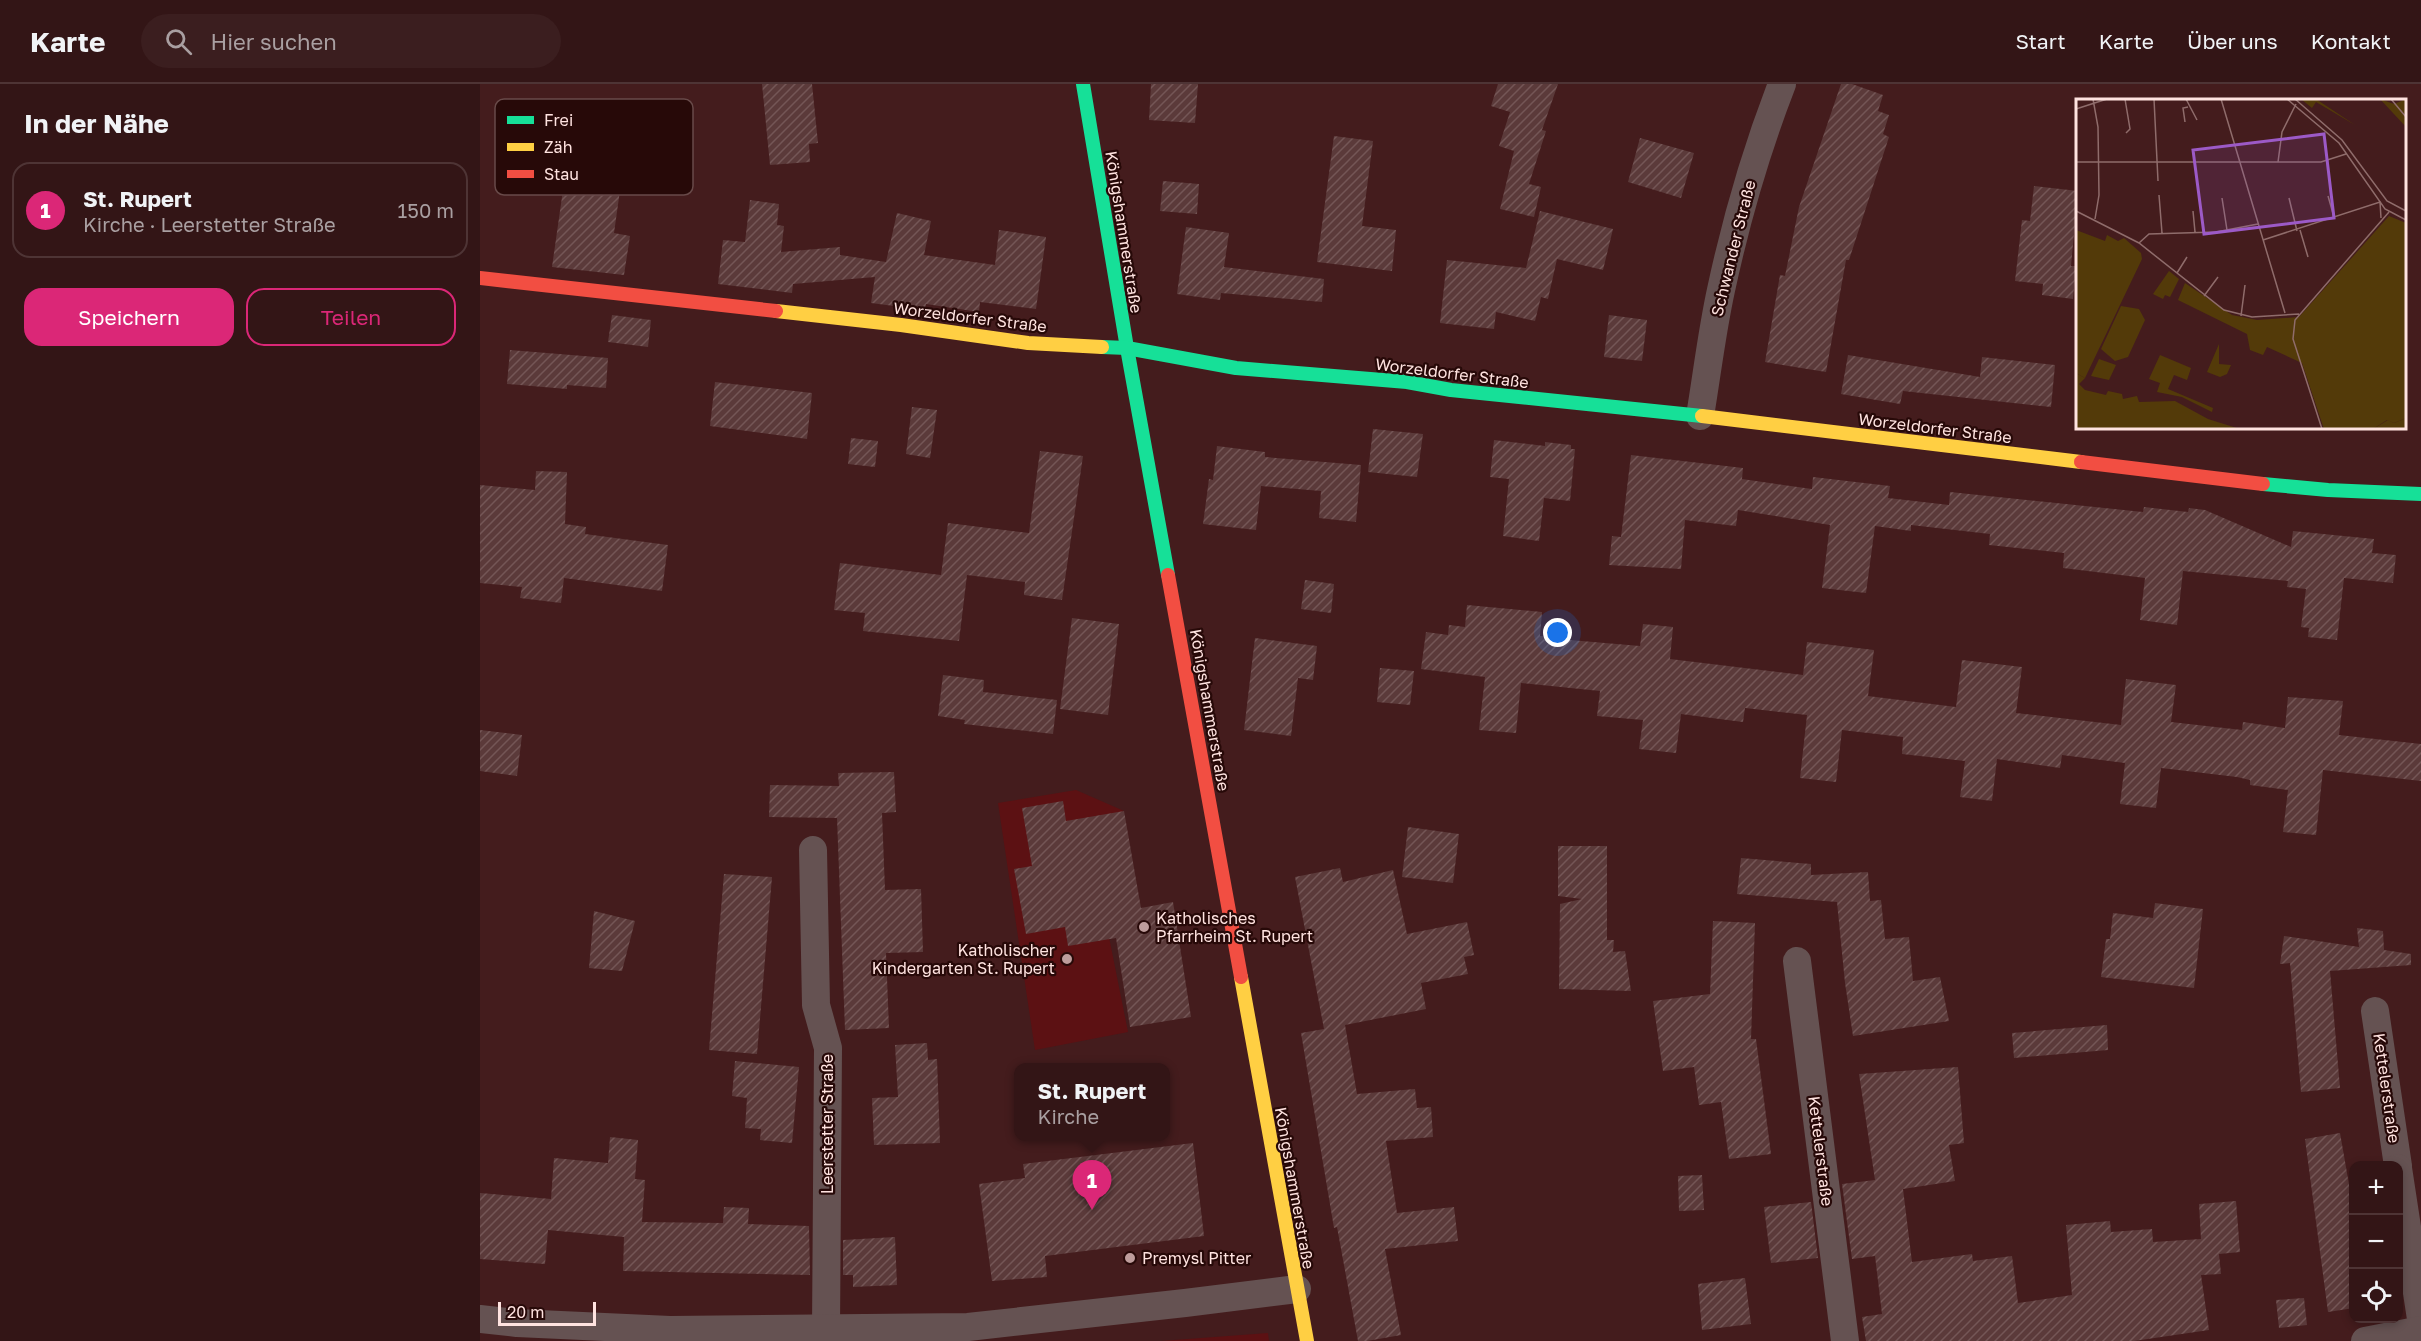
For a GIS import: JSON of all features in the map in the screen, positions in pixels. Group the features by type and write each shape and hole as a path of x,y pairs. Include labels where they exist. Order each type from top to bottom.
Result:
{"street":[{"name":"Königshammerstraße","path":"1083,84 1127,348 1307,1341"},
{"name":"Schwander Straße","path":"1700,416 1720,292 1737,220 1765,128 1782,84"},
{"name":"Worzeldorfer Straße","path":"480,278 902,325 1028,343 1127,348 1236,368 1407,382 1462,391 1700,416 2253,483 2328,490 2421,494"},
{"name":"Leerstetter Straße","path":"813,850 816,1005 828,1048 826,1329"},
{"name":"Kettelerstraße","path":"1797,961 1845,1341"},
{"name":"Kettelerstraße","path":"2375,1011 2397,1161"},
{"name":"Kettelerstraße","path":"2403,1200 2421,1319"},
{"path":"480,1319 517,1323 670,1330 968,1326 1185,1304 1297,1289"},
{"path":"2365,1341 2421,1330"}],"shaded area":[{"name":"Katholischer Kindergarten St. Rupert","path":"1076,790 1124,811 1099,887 1128,1032 1035,1050 998,803"},
{"path":"1268,1333 1269,1341 1161,1341"}],"building":[{"path":"762,84 812,84 818,143 809,144 810,162 770,165"},
{"path":"1151,84 1198,84 1195,123 1149,120"},
{"path":"1498,84 1558,84 1542,130 1546,131 1529,184 1541,187 1534,217 1500,209 1514,151 1499,146 1510,112 1491,106"},
{"path":"1841,84 1852,84 1883,95 1878,111 1889,115 1883,134 1889,137 1849,260 1846,260 1826,372 1765,362 1780,275 1785,276 1799,207"},
{"path":"1334,136 1373,141 1362,226 1396,230 1392,271 1317,262"},
{"path":"1640,138 1694,153 1681,198 1628,182"},
{"path":"1163,181 1199,184 1197,214 1160,211"},
{"path":"2034,186 2076,191 2071,266 2076,266 2073,299 2042,295 2043,284 2015,281 2022,220 2030,221"},
{"path":"562,195 619,195 614,233 630,236 624,275 552,267"},
{"path":"750,200 779,204 777,225 784,226 781,252 840,247 840,255 886,262 897,213 931,221 924,255 995,265 999,230 1046,237 1036,309 980,302 979,312 926,304 925,310 871,303 875,277 793,284 792,293 718,284 723,240 745,242"},
{"path":"1540,211 1613,229 1603,270 1557,259 1548,299 1541,297 1535,321 1496,312 1494,329 1440,323 1447,260 1526,268"},
{"path":"1186,227 1229,233 1224,267 1324,279 1322,302 1221,293 1220,300 1177,294"},
{"path":"612,315 651,320 648,347 608,342"},
{"path":"1609,315 1647,320 1642,361 1604,357"},
{"path":"510,350 608,358 606,388 567,385 567,389 507,384"},
{"path":"1848,355 1980,377 1982,357 2055,365 2051,407 1903,391 1900,404 1841,394"},
{"path":"715,382 812,393 807,439 710,426"},
{"path":"912,407 937,410 930,458 906,454"},
{"path":"1373,429 1423,434 1417,477 1368,472"},
{"path":"851,438 878,441 875,467 848,464"},
{"path":"1494,440 1545,446 1545,442 1571,445 1571,449 1575,449 1570,501 1544,498 1539,541 1503,536 1509,479 1490,477"},
{"path":"1217,446 1265,452 1265,457 1361,465 1356,522 1319,518 1321,491 1261,486 1256,530 1203,524 1209,479 1213,480"},
{"path":"1040,451 1083,456 1062,600 1024,595 1025,582 967,575 959,641 863,631 865,613 834,610 840,563 941,575 948,523 1029,533"},
{"path":"1631,455 1743,468 1742,479 1812,489 1813,477 1890,486 1888,498 1949,505 1950,492 2143,512 2144,507 2188,512 2189,508 2205,510 2291,547 2293,531 2374,539 2372,553 2396,555 2393,583 2344,578 2337,640 2308,637 2309,628 2301,627 2306,589 2287,587 2288,581 2183,571 2177,625 2140,620 2145,578 2063,568 2064,553 1989,545 1990,534 1911,525 1911,531 1875,526 1866,593 1822,588 1830,525 1738,510 1736,526 1685,520 1681,569 1609,565 1612,536 1621,537"},
{"path":"536,471 567,472 565,524 586,527 585,534 668,545 662,591 564,578 561,603 520,598 522,587 480,583 480,485 535,490"},
{"path":"1305,580 1334,584 1331,613 1301,609"},
{"path":"1467,605 1542,612 1540,636 1571,638 1570,640 1640,646 1643,624 1673,627 1670,659 1803,675 1807,642 1874,650 1868,696 1956,707 1962,660 2022,667 2016,713 2121,725 2126,679 2176,685 2171,722 2242,730 2243,722 2285,728 2288,697 2343,701 2339,735 2421,744 2421,781 2323,770 2316,835 2283,832 2288,790 2250,785 2250,780 2237,777 2161,768 2156,808 2120,804 2125,763 2062,755 2060,768 1997,759 1992,801 1960,797 1965,761 1902,754 1903,737 1842,730 1836,782 1800,778 1807,715 1745,708 1743,722 1681,714 1676,753 1639,749 1643,720 1597,716 1600,691 1521,683 1516,733 1479,730 1485,677 1421,669 1426,632 1448,635 1449,625 1465,627"},
{"path":"1072,618 1119,624 1108,715 1060,709"},
{"path":"1255,638 1317,646 1313,680 1298,678 1291,736 1244,730"},
{"path":"1380,668 1414,671 1410,705 1377,702"},
{"path":"943,675 984,680 983,692 1057,700 1053,734 964,724 965,720 938,716"},
{"path":"480,730 522,735 517,776 480,771"},
{"path":"894,772 896,812 882,813 885,890 921,889 923,952 886,953 889,1028 845,1030 837,818 769,817 770,785 839,786 838,773"},
{"path":"1063,801 1066,821 1124,811 1141,908 1173,902 1191,1017 1130,1027 1116,938 1068,946 1065,927 1026,934 1014,869 1032,866 1022,808"},
{"path":"1408,827 1459,834 1453,883 1402,877"},
{"path":"1558,846 1607,846 1607,940 1614,940 1613,952 1625,951 1631,991 1559,989 1560,904 1582,899 1558,896"},
{"path":"1741,858 1811,864 1811,875 1868,872 1870,901 1881,900 1885,939 1909,937 1913,981 1940,977 1949,1021 1853,1036 1837,902 1737,894"},
{"path":"1340,868 1343,882 1393,870 1407,934 1467,922 1474,955 1464,957 1468,974 1421,983 1426,1009 1345,1025 1357,1094 1415,1089 1417,1108 1431,1107 1433,1137 1386,1141 1397,1213 1454,1207 1458,1241 1385,1249 1401,1335 1367,1341 1358,1341 1337,1227 1334,1228 1301,1033 1324,1029 1295,877"},
{"path":"724,874 772,877 757,1054 709,1050"},
{"path":"2155,903 2203,909 2194,988 2101,977 2106,939 2110,939 2113,913 2153,918"},
{"path":"594,911 635,921 622,971 589,968"},
{"path":"1713,921 1755,923 1751,1039 1756,1039 1771,1154 1729,1159 1721,1102 1699,1105 1694,1067 1663,1071 1653,1001 1710,994"},
{"path":"2357,928 2383,931 2384,950 2411,954 2411,965 2330,971 2340,1088 2301,1092 2290,963 2280,964 2284,936 2359,947"},
{"path":"2107,1025 2108,1050 2014,1058 2012,1033"},
{"path":"927,1043 928,1060 937,1059 940,1143 874,1145 872,1098 898,1097 895,1045"},
{"path":"735,1061 799,1067 792,1143 760,1140 761,1129 745,1128 747,1098 732,1096"},
{"path":"1958,1067 1964,1143 1949,1145 1955,1181 1903,1189 1912,1262 1972,1254 1973,1261 2012,1256 2018,1303 2072,1295 2066,1225 2110,1221 2111,1232 2152,1229 2153,1242 2201,1239 2199,1204 2236,1201 2240,1252 2219,1254 2221,1274 2201,1275 2209,1330 2134,1341 1866,1341 1862,1317 1882,1314 1875,1256 1852,1259 1842,1184 1875,1180 1859,1074"},
{"path":"2340,1133 2349,1184 2349,1309 2328,1312 2305,1139"},
{"path":"610,1137 638,1140 635,1179 645,1180 642,1222 723,1223 724,1207 749,1208 748,1224 809,1226 810,1275 623,1271 624,1237 548,1230 545,1264 480,1259 480,1193 551,1199 554,1158 608,1163"},
{"path":"1193,1143 1204,1236 1045,1256 1047,1277 992,1281 979,1184 1025,1178 1023,1164"},
{"path":"1702,1175 1704,1210 1679,1211 1678,1176"},
{"path":"1811,1202 1818,1258 1771,1263 1764,1207"},
{"path":"895,1237 897,1285 853,1287 853,1275 843,1275 843,1240"},
{"path":"1745,1278 1751,1324 1702,1330 1698,1284"},
{"path":"2304,1298 2307,1325 2279,1328 2276,1300"}],"traffic: fast":[{"path":"1083,84 1168,575"},
{"path":"1102,347 1127,348 1236,368 1407,382 1451,390 1702,416"},
{"path":"2263,484 2328,490 2421,494"}],"traffic: slow":[{"path":"776,311 901,325 1028,343 1102,347"},
{"path":"1702,416 2081,462"},
{"path":"1241,977 1307,1341"}],"traffic: jam":[{"path":"480,278 776,311"},
{"path":"2081,462 2263,484"},
{"path":"1168,575 1241,977"}],"place":[{"name":"Katholisches Pfarrheim St. Rupert","path":"1144,927"},
{"name":"Katholischer Kindergarten St. Rupert","path":"1067,959"},
{"name":"St. Rupert","path":"1092,1210"},
{"name":"Premysl Pitter","path":"1130,1258"}]}
